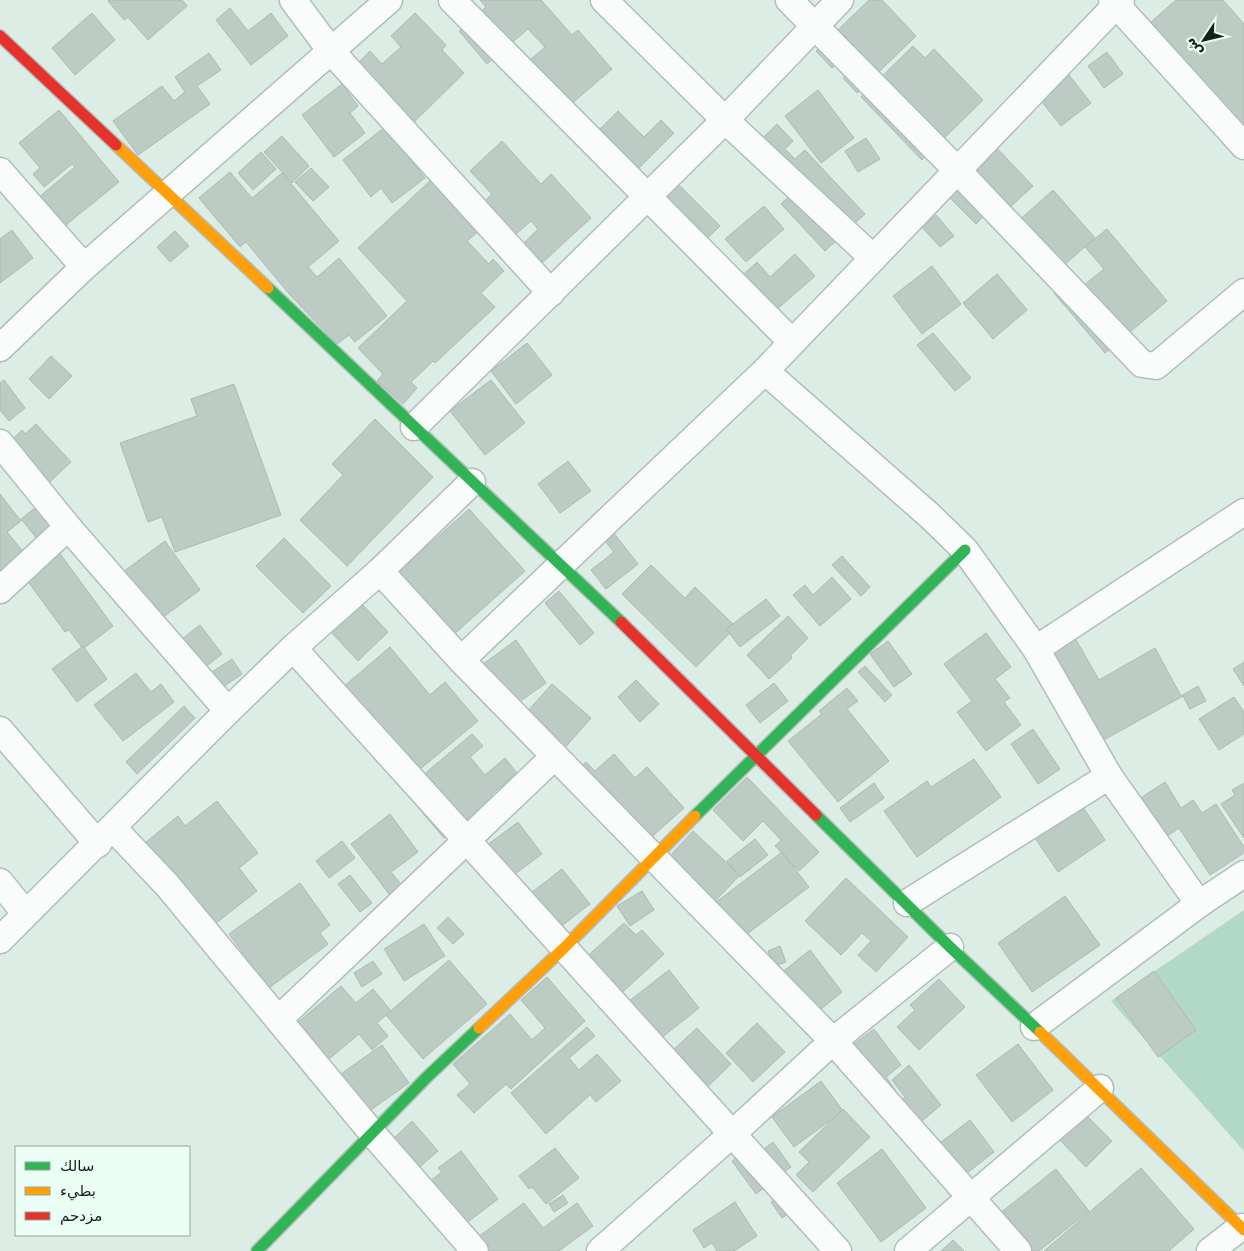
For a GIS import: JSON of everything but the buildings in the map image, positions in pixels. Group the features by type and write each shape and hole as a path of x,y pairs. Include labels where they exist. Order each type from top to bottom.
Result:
{"main road":[{"path":"0,36 472,482 562,564 758,755 950,947 1100,1088 1242,1229"},
{"path":"257,1251 427,1077 564,948 652,857 965,550"}],"street":[{"path":"293,0 331,52 551,293"},
{"path":"0,348 84,267 389,0"},
{"path":"452,0 792,342"},
{"path":"604,0 725,120 872,257"},
{"path":"789,0 957,170 1142,364 1156,366 1244,292"},
{"path":"414,427 725,120 840,0"},
{"path":"462,660 765,371 1116,2 1244,146"},
{"path":"0,171 84,267"},
{"path":"765,371 930,516 965,550 1036,649 1109,776 1199,904"},
{"path":"0,443 68,527 228,711"},
{"path":"0,940 25,913 106,836 228,711 293,648 380,571 472,482"},
{"path":"1036,649 1244,512"},
{"path":"0,590 68,527"},
{"path":"380,571 462,660 652,857 833,1040 1018,1251"},
{"path":"293,648 468,840 731,1135 838,1251"},
{"path":"0,730 106,836 167,885 373,1134 475,1251"},
{"path":"279,1020 555,756"},
{"path":"907,904 1109,776"},
{"path":"1034,1027 1199,904 1244,874"},
{"path":"0,882 25,913"},
{"path":"600,1251 731,1135 833,1040 950,947"},
{"path":"908,1251 973,1198 1100,1088"},
{"path":"1210,1251 1242,1229"}],"green space":[{"path":"1244,910 1244,1151 1111,1001"}],"traffic: fast":[{"path":"268,288 621,622"},
{"path":"695,816 965,550"},
{"path":"816,815 950,947 1040,1032"},
{"path":"257,1251 427,1077 479,1028"}],"traffic: slow":[{"path":"116,145 268,288"},
{"path":"479,1028 564,948 695,816"},
{"path":"1040,1032 1244,1230"}],"traffic: jam":[{"path":"0,36 116,145"},
{"path":"621,622 816,815"}]}
